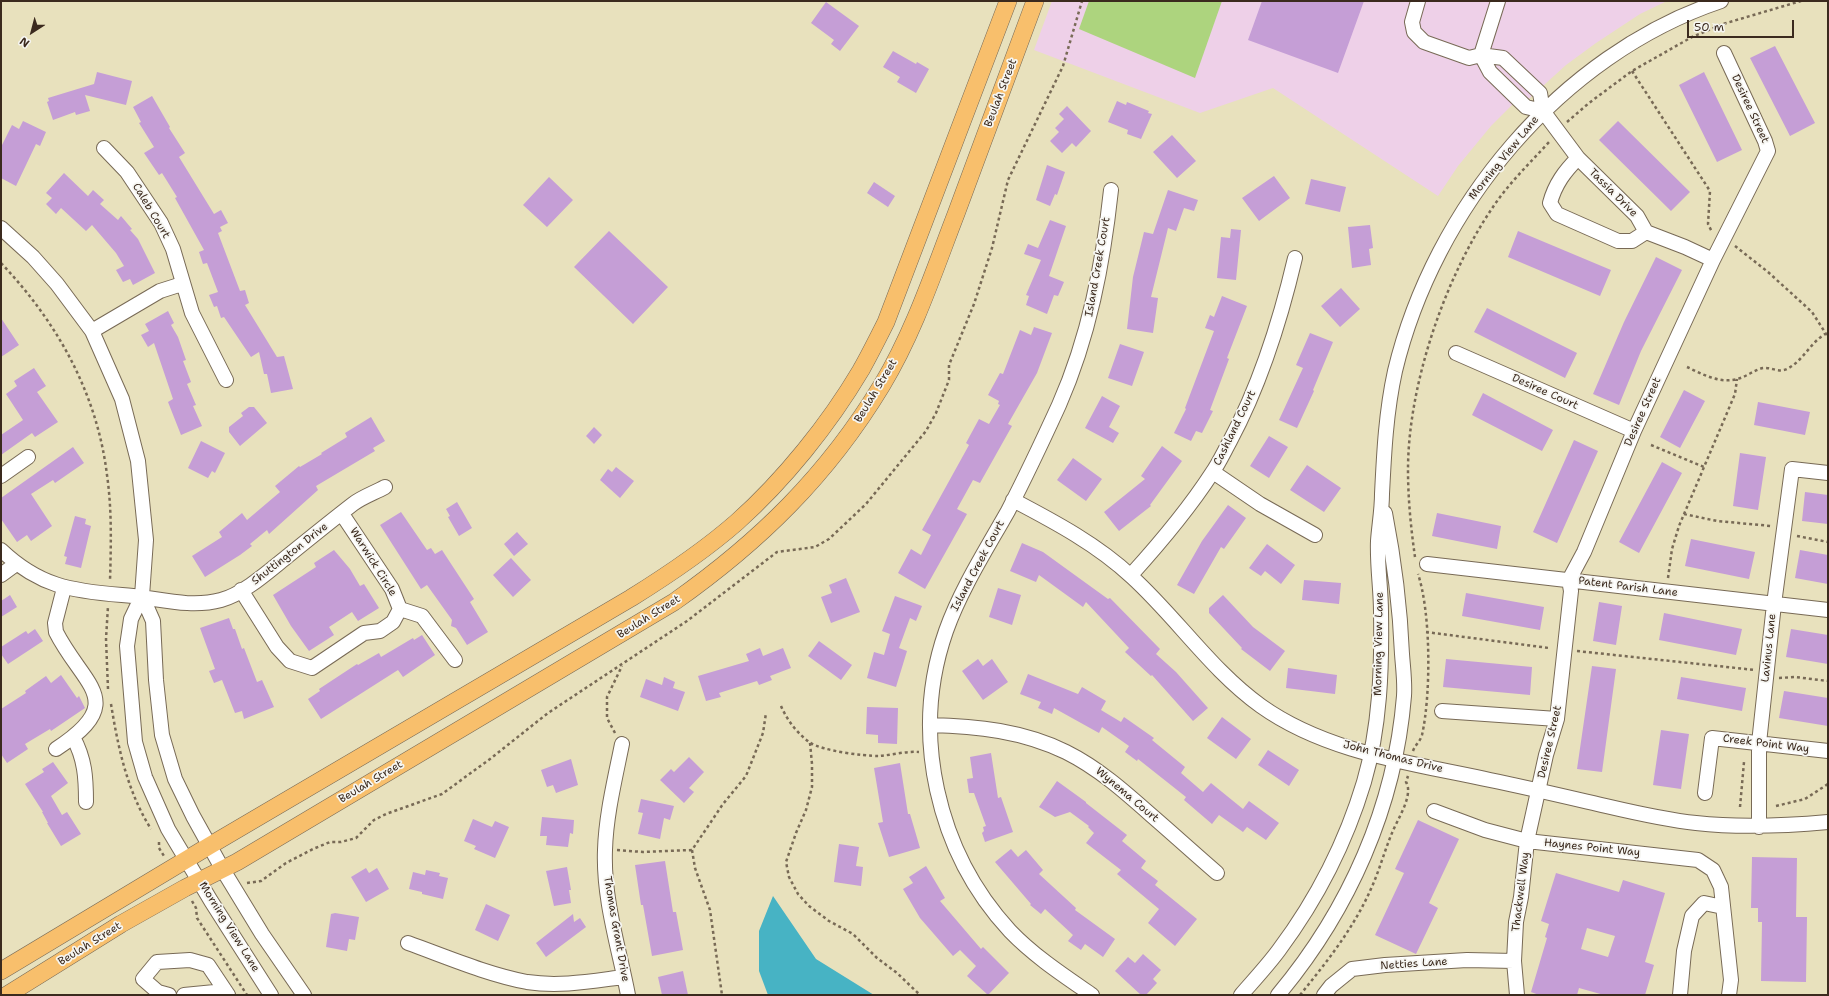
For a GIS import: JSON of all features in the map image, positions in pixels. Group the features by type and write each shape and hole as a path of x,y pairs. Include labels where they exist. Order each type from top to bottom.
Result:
{"main road":[{"name":"Beulah Street","path":"1,971 209,846 658,581 697,554 737,522 770,489 804,451 836,408 861,370 886,322 1008,1"},
{"name":"Beulah Street","path":"7,995 121,924 199,881 223,870 674,602 720,569 752,542 790,506 822,470 857,424 882,384 908,334 933,274 1035,1"}],"street":[{"path":"1418,1 1412,22 1414,32 1424,42 1469,58 1481,55 1503,58 1540,93 1543,111 1526,107 1490,72 1481,55 1498,1"},
{"name":"Morning View Lane","path":"1241,995 1278,951 1304,914 1328,872 1348,829 1364,781 1380,693 1381,610 1378,543 1382,496 1383,451 1395,373 1403,344 1421,291 1445,240 1474,194 1527,128 1543,111 1583,77 1626,47 1664,25 1701,8 1721,1"},
{"name":"Desiree Street","path":"1539,790 1546,755 1557,719 1571,591 1569,580 1584,552 1634,431 1713,260 1768,151 1765,141 1724,53"},
{"name":"Tassia Drive","path":"1543,111 1559,130 1578,158 1637,216 1646,232"},
{"name":"Caleb Court","path":"104,148 128,172 161,223 173,249 182,284 192,313 226,380"},
{"path":"1578,158 1566,170 1554,189 1550,203 1557,214 1618,241 1632,241 1646,232 1713,260"},
{"name":"Island Creek Court","path":"1092,995 1033,953 1010,930 976,887 952,842 938,797 931,753 930,725 934,677 946,633 960,597 1013,500 1059,404 1081,349 1093,304 1108,218 1111,190"},
{"path":"1,228 33,257 57,284 92,331 122,400 138,461 146,540 142,596 153,621 156,680 162,735 175,779 223,870 262,934 304,995"},
{"name":"Cashland Court","path":"1131,576 1172,530 1213,472 1237,427 1262,373 1284,302 1294,258"},
{"path":"92,331 160,291 182,284"},
{"name":"Desiree Court","path":"1456,352 1634,431"},
{"path":"1,476 28,457"},
{"name":"Lavinus Lane","path":"1759,827 1759,743 1774,604 1792,469 1828,473"},
{"path":"1213,472 1260,504 1316,534"},
{"name":"Shuttington Drive","path":"1,550 16,564 44,581 64,588 86,592 142,596 183,604 221,600 251,585 354,504 385,488"},
{"name":"Morning View Lane","path":"1278,995 1299,970 1324,933 1348,891 1368,848 1385,800 1396,759 1404,695 1400,610 1382,496"},
{"name":"John Thomas Drive","path":"1013,500 1050,519 1088,543 1131,576 1167,612 1220,673 1261,706 1288,723 1320,738 1370,754 1647,815 1681,821 1759,827 1828,822"},
{"name":"Warwick Circle","path":"241,590 277,647 290,662 312,668 364,633 380,631 393,622 400,609 392,589 342,514"},
{"path":"1,575 16,564"},
{"name":"Patent Parish Lane","path":"1420,565 1569,580 1828,610"},
{"path":"56,749 73,737 93,716 96,706 95,697 88,681 56,632 55,623 64,588"},
{"name":"Morning View Lane","path":"142,596 131,619 127,646 135,742 155,801 186,860 271,995"},
{"path":"400,609 422,616 455,660"},
{"path":"1442,711 1557,719"},
{"name":"Wynema Court","path":"930,725 964,725 1001,730 1025,736 1065,752 1092,767 1118,786 1217,873"},
{"path":"73,737 81,752 86,777 86,802"},
{"name":"Creek Point Way","path":"1705,793 1712,738 1828,751"},
{"name":"Thomas Grant Drive","path":"622,744 610,809 605,849 608,895 628,995"},
{"name":"Thackwell Way","path":"1518,995 1514,961 1516,922 1521,897 1527,841 1539,790"},
{"name":"Haynes Point Way","path":"1434,811 1485,830 1527,841 1698,860 1713,870 1720,887 1724,907 1731,980 1729,995"},
{"path":"1680,995 1684,951 1692,916 1704,903 1724,907"},
{"path":"408,943 497,975 528,982 575,984 624,977"},
{"path":"169,995 158,992 143,979 157,962 190,960 208,965 226,993"},
{"name":"Netties Lane","path":"1324,995 1352,969 1385,965 1467,960 1514,961"},
{"path":"184,995 226,993"}],"path":[{"path":"1300,995 1342,940 1370,891 1392,833 1407,799 1409,787 1406,782 1414,747 1422,734 1426,708 1428,669 1423,590 1410,512 1408,462 1414,407 1432,333 1445,298 1462,263 1492,208 1525,166 1544,148 1559,130 1589,103 1632,71 1692,37 1723,24 1801,1"},
{"path":"1632,71 1710,191 1708,224 1710,231 1714,234"},
{"path":"1733,244 1768,272 1812,312 1828,338"},
{"path":"1,264 20,283 41,309 57,333 78,372 92,406 107,474 111,514 106,639 109,695"},
{"path":"1687,367 1717,379 1737,379 1763,368 1783,371 1788,369 1799,359 1816,339 1825,334"},
{"path":"1668,580 1672,549 1678,526 1735,394 1737,379"},
{"path":"1652,445 1704,467"},
{"path":"1684,514 1717,522 1772,526"},
{"path":"1792,536 1828,542"},
{"path":"1426,632 1549,648"},
{"path":"1580,652 1755,670"},
{"path":"622,665 607,697 607,718 622,744"},
{"path":"1776,678 1795,677 1828,681"},
{"path":"110,703 115,734 127,776 136,803 152,830"},
{"path":"781,706 787,719 810,743 820,747 851,754 878,756 914,752 931,753"},
{"path":"722,995 710,910 695,868 692,850 723,804 746,776 763,733 766,713"},
{"path":"810,743 812,787 806,810 786,862 789,877 798,894 809,906 829,921 853,934 877,958 897,973 920,995"},
{"path":"1740,807 1744,761"},
{"path":"1776,806 1805,799 1828,784"},
{"path":"156,836 159,848"},
{"path":"605,849 643,852 692,850"},
{"path":"196,908 197,918 247,995"}],"shaded area":[{"path":"1052,1 1667,1 1640,14 1596,43 1566,65 1522,105 1517,100 1491,126 1458,166 1438,196 1273,88 1200,113 1034,50"}],"green space":[{"path":"1089,1 1222,1 1195,78 1079,29"}],"water":[{"path":"773,896 816,959 874,995 768,995 759,971 759,931"}],"building":[{"path":"1262,1 1364,1 1338,73 1248,40"},
{"path":"826,2 859,26 840,51 831,44 834,40 811,23"},
{"path":"1775,46 1815,123 1790,136 1750,58"},
{"path":"893,51 916,64 917,62 929,69 916,93 897,82 900,77 883,67"},
{"path":"97,72 132,81 126,105 85,95 90,111 76,115 75,112 53,120 47,102 49,101 48,98 94,84"},
{"path":"1704,72 1742,150 1717,162 1679,85"},
{"path":"152,96 170,127 169,128 185,153 179,157 214,214 221,210 228,223 220,227 222,231 218,233 240,291 245,290 249,303 245,305 277,357 284,356 293,389 271,393 267,374 264,374 259,352 251,357 224,317 221,318 217,306 214,307 209,295 218,292 207,263 203,264 199,252 204,250 175,198 177,197 162,173 159,175 144,153 154,147 139,123 141,122 133,107"},
{"path":"1117,101 1126,105 1127,102 1149,111 1148,113 1152,114 1141,139 1127,134 1128,130 1108,122"},
{"path":"1067,106 1091,131 1076,147 1072,143 1062,153 1050,141 1059,132 1055,128 1064,119 1059,114"},
{"path":"23,121 46,132 40,146 36,144 16,186 1,178 1,147 12,125 19,129"},
{"path":"1618,121 1690,192 1671,211 1599,140"},
{"path":"1172,135 1196,161 1177,178 1153,152"},
{"path":"1047,165 1065,172 1057,195 1055,194 1050,206 1036,200"},
{"path":"64,173 88,196 93,190 104,200 100,204 118,220 121,216 138,239 155,273 133,285 130,279 123,282 116,270 124,266 116,253 92,225 86,231 61,208 56,214 46,204 52,198 46,193"},
{"path":"1274,176 1290,198 1259,221 1242,198"},
{"path":"549,177 573,200 547,227 523,205"},
{"path":"1311,179 1346,187 1340,212 1305,204"},
{"path":"874,182 895,196 888,207 867,193"},
{"path":"1168,190 1198,200 1194,211 1184,208 1176,231 1168,228 1151,297 1158,298 1153,333 1127,329 1133,277 1144,232 1153,234"},
{"path":"1050,220 1066,226 1049,276 1064,282 1058,296 1054,295 1047,314 1026,305 1029,296 1026,295 1041,260 1024,254 1028,244 1038,248"},
{"path":"1370,225 1373,248 1369,249 1371,265 1352,268 1348,227"},
{"path":"1231,229 1241,230 1236,280 1217,278 1221,237 1230,238"},
{"path":"609,231 668,287 633,324 574,267"},
{"path":"1518,231 1611,270 1600,296 1508,257"},
{"path":"1656,257 1682,270 1641,351 1619,405 1593,394 1624,322"},
{"path":"1341,288 1360,309 1340,327 1321,306"},
{"path":"1222,296 1247,306 1227,358 1229,359 1210,410 1213,411 1202,433 1196,431 1191,441 1174,433 1186,409 1185,408 1214,331 1205,328 1210,315 1214,317"},
{"path":"1487,308 1577,353 1565,378 1474,332"},
{"path":"168,311 174,323 171,325 178,337 186,360 183,361 191,382 187,384 196,405 193,406 202,426 181,435 168,402 173,399 154,343 148,347 141,335 149,331 145,324"},
{"path":"1,318 19,345 1,357"},
{"path":"1034,327 1052,333 1037,373 1008,424 1012,426 980,483 973,480 957,509 967,514 925,589 898,573 911,549 921,555 931,535 922,530 969,445 966,443 979,419 989,424 1000,405 998,404 999,401 988,395 1000,373 1003,374 1020,330 1031,335"},
{"path":"1310,333 1333,342 1313,390 1314,391 1297,428 1279,420 1303,368 1296,365"},
{"path":"1120,344 1144,352 1132,386 1108,378"},
{"path":"34,368 46,386 37,392 58,422 35,437 32,433 1,455 1,435 23,420 6,394 17,386 14,381"},
{"path":"1684,390 1705,401 1680,448 1660,437"},
{"path":"1483,393 1553,430 1542,451 1472,415"},
{"path":"1102,396 1120,406 1109,427 1119,433 1113,443 1085,428"},
{"path":"1758,402 1810,412 1805,435 1754,425"},
{"path":"249,407 254,407 267,423 240,446 229,432 229,427 243,416 241,413"},
{"path":"371,417 385,441 373,448 375,451 316,486 318,490 269,534 267,530 250,544 252,546 205,577 192,556 222,537 219,532 242,513 247,520 280,492 275,486 299,466 300,467 322,454 321,453 347,437 345,433"},
{"path":"594,427 602,435 594,444 586,436"},
{"path":"1269,436 1288,447 1269,478 1250,466"},
{"path":"1574,440 1598,451 1557,543 1533,532"},
{"path":"201,441 225,453 215,473 212,471 208,478 188,468"},
{"path":"1162,446 1182,461 1150,505 1151,506 1119,531 1104,512 1145,479 1141,476"},
{"path":"73,447 84,463 55,483 53,480 31,494 52,526 31,541 27,535 17,542 1,519 1,498"},
{"path":"1740,453 1766,457 1758,510 1733,506"},
{"path":"1073,458 1102,479 1086,501 1057,480"},
{"path":"1662,462 1682,473 1639,553 1619,542"},
{"path":"1307,465 1341,488 1324,512 1290,490"},
{"path":"616,467 634,481 620,498 600,480 608,469 612,472"},
{"path":"1805,492 1828,495 1828,524 1802,521"},
{"path":"457,502 472,528 459,536 448,517 450,516 446,509"},
{"path":"1228,505 1246,518 1224,549 1221,547 1194,594 1177,585 1202,541"},
{"path":"401,512 427,550 431,548 435,554 442,550 474,599 470,602 488,632 467,645 456,628 451,626 452,620 427,585 421,589 380,525"},
{"path":"1437,513 1501,526 1497,549 1432,536"},
{"path":"75,516 86,519 85,524 91,526 81,568 65,564 67,557 64,556"},
{"path":"517,532 528,544 514,556 504,544"},
{"path":"1691,539 1755,552 1749,579 1685,566"},
{"path":"1022,543 1043,552 1108,599 1110,598 1160,649 1156,654 1176,672 1208,708 1193,721 1152,675 1151,676 1125,652 1129,648 1086,602 1083,607 1039,575 1036,582 1010,571"},
{"path":"1267,544 1295,565 1281,584 1265,571 1261,576 1249,568"},
{"path":"334,550 350,569 360,586 364,584 379,608 358,621 352,612 329,627 334,635 309,651 291,626 273,595 316,567 314,563"},
{"path":"1800,550 1828,555 1828,584 1795,578"},
{"path":"511,558 531,580 513,597 493,575"},
{"path":"846,578 860,612 831,623 821,597 832,593 829,585"},
{"path":"1304,580 1341,583 1339,604 1302,600"},
{"path":"998,588 1021,595 1012,625 989,617"},
{"path":"1466,593 1544,607 1540,630 1462,616"},
{"path":"10,595 17,607 1,617 1,601"},
{"path":"1223,595 1253,627 1285,651 1270,671 1241,649 1242,648 1209,613 1209,608"},
{"path":"895,596 922,606 916,621 910,618 899,648 907,651 896,687 867,678 874,652 884,655 890,634 882,631"},
{"path":"1599,602 1622,606 1616,645 1593,641"},
{"path":"1664,613 1742,629 1736,655 1659,640"},
{"path":"229,618 233,629 235,629 242,649 244,648 257,682 262,680 274,707 244,719 242,711 235,713 222,680 214,683 209,671 215,669 200,628"},
{"path":"35,629 43,641 8,664 1,654 1,647 26,631 28,634"},
{"path":"1791,629 1828,635 1828,664 1786,657"},
{"path":"422,635 435,655 403,677 398,670 321,719 308,699 320,691 319,689 357,664 358,665 379,653 381,657 413,638 414,640"},
{"path":"819,641 852,665 841,680 808,656"},
{"path":"760,648 763,656 783,648 791,668 770,676 772,680 759,685 757,681 719,693 721,697 706,701 698,676 749,661 746,654"},
{"path":"978,659 983,666 992,659 1008,682 983,700 962,671"},
{"path":"1446,659 1532,667 1530,695 1443,687"},
{"path":"1592,666 1616,669 1602,772 1577,769"},
{"path":"1288,668 1337,675 1335,694 1286,688"},
{"path":"1028,674 1078,694 1082,687 1106,701 1101,710 1121,722 1124,717 1154,738 1152,740 1185,767 1181,773 1203,792 1211,783 1243,809 1249,801 1279,823 1266,840 1247,827 1243,832 1219,815 1212,824 1184,800 1186,797 1138,759 1137,761 1125,752 1129,746 1102,727 1099,733 1054,708 1052,714 1038,708 1041,702 1020,694"},
{"path":"61,675 77,698 79,696 85,708 51,731 50,729 25,744 28,749 7,763 1,754 1,709 26,693 25,691 46,676 51,683"},
{"path":"664,677 675,682 673,688 685,692 678,711 640,697 646,679 662,685"},
{"path":"1681,677 1746,688 1742,711 1677,699"},
{"path":"1784,691 1828,698 1828,726 1779,718"},
{"path":"867,707 898,708 897,744 878,743 878,735 866,734"},
{"path":"1222,717 1251,739 1236,759 1207,738"},
{"path":"1661,730 1689,734 1681,789 1653,785"},
{"path":"1268,750 1299,770 1289,786 1258,765"},
{"path":"991,753 998,798 1001,797 1013,832 985,842 982,833 984,831 983,827 986,826 974,793 969,793 967,779 973,778 970,757"},
{"path":"689,757 704,772 689,788 694,792 684,803 660,780 671,769 674,772"},
{"path":"571,759 578,785 556,793 553,785 547,787 541,770"},
{"path":"53,762 68,783 51,796 62,815 67,812 81,834 61,846 47,823 43,812 25,784 44,772 42,769"},
{"path":"900,763 908,814 910,814 920,848 889,857 878,823 883,822 874,768"},
{"path":"1057,781 1127,835 1122,841 1146,861 1141,868 1158,881 1155,885 1197,919 1175,946 1148,923 1159,909 1117,874 1121,870 1086,843 1094,833 1088,827 1089,826 1070,812 1055,817 1039,807"},
{"path":"641,799 674,806 670,820 664,818 660,839 638,834 643,813 638,812"},
{"path":"542,817 574,820 573,834 570,833 568,847 546,845 547,836 540,836"},
{"path":"473,819 492,827 495,821 509,827 495,858 474,849 476,846 464,841"},
{"path":"1418,820 1459,839 1429,903 1438,908 1416,954 1375,935 1404,873 1395,869"},
{"path":"839,844 859,847 856,866 863,867 861,886 834,882"},
{"path":"1011,849 1018,857 1026,850 1043,870 1039,874 1076,908 1075,910 1115,939 1103,957 1085,944 1081,950 1068,941 1073,935 1045,909 1041,914 1030,905 1031,904 995,862"},
{"path":"1752,857 1797,858 1796,917 1807,917 1806,982 1761,981 1762,922 1758,922 1758,908 1751,908"},
{"path":"665,861 673,912 676,912 683,950 652,956 643,905 641,905 635,865"},
{"path":"926,866 945,898 940,901 981,949 983,947 1009,973 988,995 967,976 976,966 960,950 953,956 920,918 903,889 913,883 909,877"},
{"path":"567,867 571,890 569,890 571,903 554,906 546,871"},
{"path":"366,868 369,873 377,868 389,889 366,902 351,877"},
{"path":"426,870 440,873 439,876 448,878 443,899 409,889 413,872 425,875"},
{"path":"1556,873 1619,892 1623,880 1665,893 1645,962 1654,965 1645,995 1604,995 1579,988 1577,995 1539,995 1531,992 1547,938 1545,937 1549,924 1541,921","holes":["1587,928 1615,936 1608,957 1581,949"]},
{"path":"486,904 510,915 498,941 475,930"},
{"path":"335,913 359,917 355,940 349,939 347,951 326,947 331,914"},
{"path":"573,914 574,922 580,918 586,927 546,957 536,943"},
{"path":"1143,954 1161,970 1153,979 1157,983 1146,995 1141,995 1115,971 1128,957 1135,963"},
{"path":"683,971 688,995 662,995 658,977"}]}
